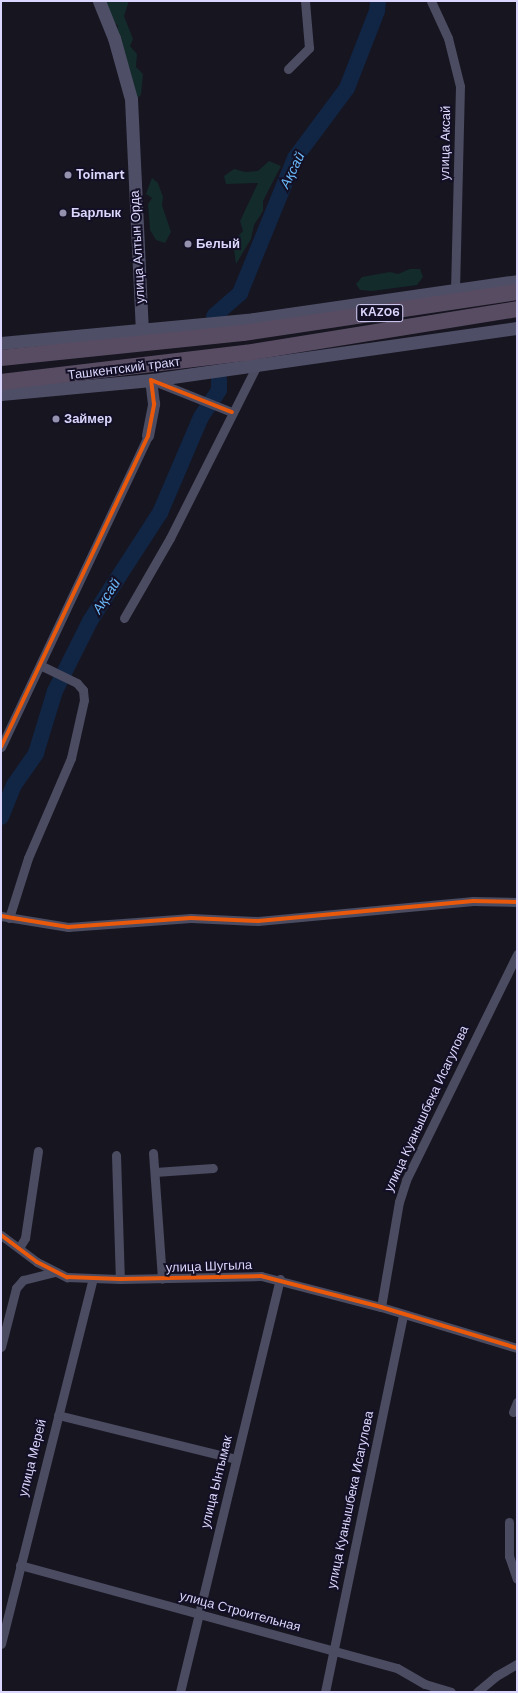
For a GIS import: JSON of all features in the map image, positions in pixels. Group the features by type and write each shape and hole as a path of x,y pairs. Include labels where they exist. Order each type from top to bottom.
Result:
{"highway":[{"name":"KАZ06","path":"1,358 243,333 517,292"},
{"name":"KАZ06","path":"242,360 517,309"},
{"name":"Ташкентский тракт","path":"1,382 242,360"}],"main road":[{"name":"улица Алтын Орда","path":"99,1 114,38 131,99 142,331"},
{"path":"1,342 142,331 254,319 517,281"},
{"path":"1,394 151,380 200,373 242,360 257,365 517,328"}],"street":[{"path":"288,69 309,48 305,1"},
{"name":"улица Аксай","path":"431,1 448,38 460,86 455,290"},
{"path":"124,618 170,538 232,412 257,365"},
{"path":"1,747 148,436 154,404 151,380 232,412"},
{"path":"40,665 77,683 83,690 84,700 80,727 70,758 5,917 54,927 191,918 258,921 473,901 517,902"},
{"name":"улица Куанышбека Исагулова","path":"380,1306 399,1202 406,1180 517,954"},
{"path":"19,1248 25,1238 38,1150"},
{"path":"153,1153 162,1278"},
{"path":"116,1156 120,1279"},
{"path":"155,1172 213,1168"},
{"name":"улица Шугыла","path":"1,1235 54,1272 67,1277 120,1279 261,1276 280,1279 380,1306 517,1348"},
{"path":"1,1347 16,1288 23,1280 54,1272"},
{"name":"улица Мерей","path":"1,1644 93,1278"},
{"name":"улица Ынтымак","path":"180,1692 280,1279"},
{"name":"улица Куанышбека Исагулова","path":"325,1692 403,1314"},
{"path":"513,1412 517,1402"},
{"path":"58,1415 236,1459"},
{"path":"509,1522 509,1556 517,1579"},
{"name":"улица Строительная","path":"20,1565 397,1668 425,1684 451,1692"},
{"path":"476,1692 496,1676 517,1664"}],"green space":[{"path":"103,1 129,1 124,16 133,39 130,46 137,54 136,67 143,74 141,95 136,99 116,34 118,26 111,19"},
{"path":"269,161 281,166 263,201 263,211 254,225 251,239 236,264 233,242 243,231 240,221 258,183 226,184 224,176 234,169 245,172 258,171"},
{"path":"152,178 158,183 163,197 162,205 171,232 165,243 156,240 150,230 148,204 152,198 146,194"},
{"path":"410,269 420,269 423,277 417,285 372,291 360,290 356,284 362,277 390,272 398,274"}],"waterway":[{"name":"Ақсай","path":"214,316 240,293 295,158 347,88 377,11 378,1"},
{"name":"Ақсай","path":"1,817 14,785 36,753 55,691 90,621 160,513 201,417 219,390 219,380"}],"cycle path":[{"path":"1,747 148,436 154,404 151,380 232,412"},
{"path":"1,916 68,927 191,918 258,921 473,901 517,902"},
{"path":"1,1235 37,1262 67,1277 120,1279 261,1276 381,1307 517,1348"}],"place":[{"name":"Toimart","path":"68,175"},
{"name":"Барлык","path":"63,213"},
{"name":"Белый","path":"188,244"},
{"name":"Займер","path":"56,419"}]}
